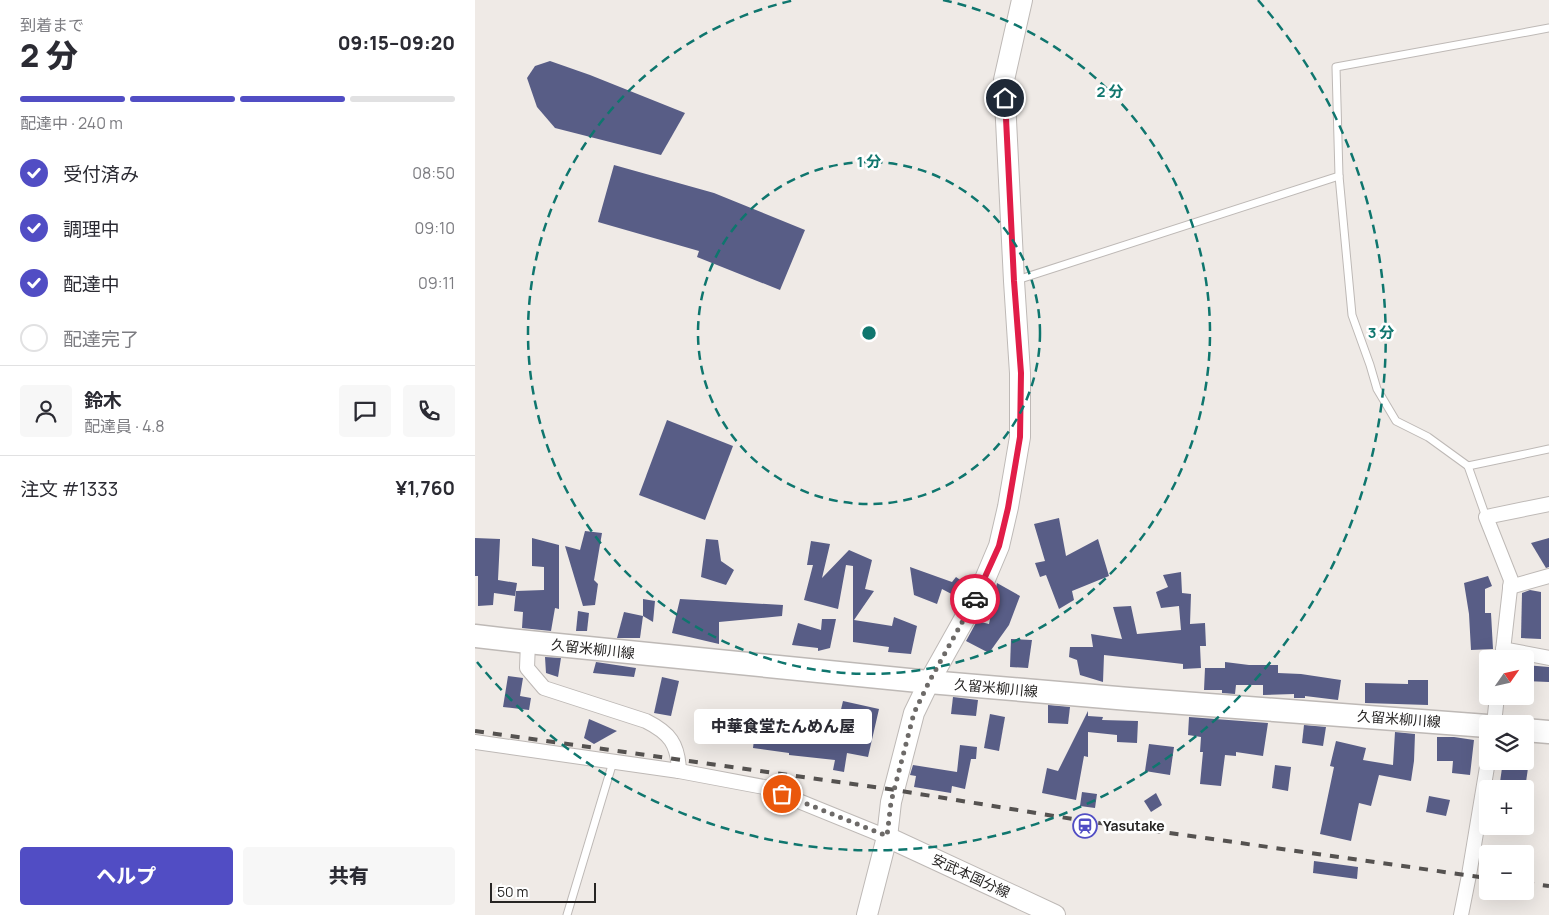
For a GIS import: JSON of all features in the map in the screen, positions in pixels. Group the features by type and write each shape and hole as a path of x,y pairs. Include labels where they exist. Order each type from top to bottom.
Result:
{"main road":[{"path":"867,915 887,836 891,802 914,713 979,591 999,546 1008,508 1020,437 1021,373 1014,281 1004,80 1022,0"},
{"name":"久留米柳川線","path":"475,636 929,682 1479,725"},
{"path":"1534,731 1549,732"},
{"name":"安武本国分線","path":"887,836 1055,915"}],"street":[{"path":"1502,650 1511,580 1486,517 1549,504"},
{"path":"1510,587 1549,576"},
{"path":"528,642 527,668 544,688 646,721 661,728 673,742 679,760 679,771"},
{"path":"1534,657 1549,658"},
{"path":"475,742 679,771 764,787 887,836"},
{"path":"1461,915 1486,770"}],"lane":[{"path":"1486,517 1468,466 1428,438 1396,421 1377,389 1352,315 1339,176 1337,67 1549,28"},
{"path":"1014,281 1339,176"},
{"path":"1468,466 1549,449"},
{"path":"567,915 613,762"}],"building":[{"path":"550,61 685,113 661,155 555,128 537,107 527,78 535,66"},
{"path":"614,165 714,193 805,230 780,290 697,257 699,251 598,222"},
{"path":"667,420 733,446 705,520 639,495"},
{"path":"1059,518 1066,556 1098,539 1109,576 1072,591 1074,600 1059,609 1046,575 1040,577 1035,563 1045,561 1034,524"},
{"path":"585,531 602,533 594,580 598,584 595,605 583,606 565,546 580,550"},
{"path":"475,538 500,539 498,580 517,583 515,596 494,593 493,605 478,606 478,576 475,576"},
{"path":"532,538 559,545 559,609 555,608 551,631 522,628 523,612 514,611 516,591 544,590 544,567 532,566"},
{"path":"1549,538 1549,567 1546,568 1531,543"},
{"path":"706,539 718,540 721,561 734,570 726,585 701,577"},
{"path":"811,541 830,544 822,578 849,550 872,560 865,589 874,591 854,620 892,626 894,617 917,626 911,654 888,652 889,647 853,642 853,566 846,565 838,609 804,600 813,565 807,565"},
{"path":"910,567 952,582 956,577 969,586 961,599 942,589 937,604 914,595"},
{"path":"1181,572 1182,593 1191,594 1190,624 1205,623 1206,646 1200,646 1201,668 1183,669 1183,664 1104,655 1103,682 1080,675 1077,660 1069,657 1070,647 1093,647 1091,634 1122,639 1113,607 1131,606 1137,634 1181,630 1179,606 1161,608 1156,592 1168,587 1163,575"},
{"path":"1488,576 1492,586 1485,589 1485,613 1491,613 1493,649 1471,650 1469,614 1464,583"},
{"path":"997,583 1020,596 1009,625 989,653 966,641 977,621 989,624"},
{"path":"1530,590 1541,592 1541,639 1521,638 1522,593"},
{"path":"643,599 655,601 653,622 643,616"},
{"path":"680,599 783,605 782,616 719,622 719,644 672,633"},
{"path":"578,611 589,613 587,631 576,631"},
{"path":"624,612 643,616 640,638 617,638"},
{"path":"822,619 836,619 830,648 818,651 818,648 792,645 798,623 821,630"},
{"path":"1011,639 1032,640 1028,668 1010,667"},
{"path":"545,657 561,658 558,677 546,673"},
{"path":"596,662 636,668 634,677 593,673"},
{"path":"1225,662 1249,665 1278,665 1278,673 1301,674 1341,680 1338,700 1305,696 1305,698 1294,698 1294,694 1263,695 1263,685 1236,685 1235,694 1222,693 1222,690 1204,690 1205,668 1225,668"},
{"path":"1534,666 1549,667 1549,682 1534,681"},
{"path":"508,676 523,678 520,696 531,698 529,710 503,707"},
{"path":"662,677 679,681 671,716 654,713"},
{"path":"1408,680 1428,680 1428,705 1365,703 1365,683 1408,684"},
{"path":"953,697 978,700 976,716 951,714"},
{"path":"843,701 879,709 868,757 847,753 844,772 833,770 835,760 789,755 789,753 753,748 755,731 762,732 765,711 771,711 772,733 806,738 807,733 834,739"},
{"path":"1048,705 1070,707 1068,724 1048,723"},
{"path":"1088,711 1088,716 1103,717 1102,720 1138,721 1137,743 1117,742 1117,735 1088,732 1088,757 1084,756 1076,800 1042,793 1047,768 1058,771"},
{"path":"990,714 1005,717 999,751 984,748"},
{"path":"1189,717 1268,723 1263,756 1236,752 1236,756 1225,755 1221,786 1200,784 1203,752 1200,752 1201,737 1188,735"},
{"path":"589,719 617,731 594,744 584,738"},
{"path":"1304,725 1326,727 1323,746 1302,743"},
{"path":"1395,732 1415,734 1411,781 1379,775 1371,806 1359,803 1351,841 1320,834 1334,767 1330,766 1336,741 1366,748 1363,760 1393,765"},
{"path":"1437,737 1474,740 1470,775 1452,773 1453,761 1437,761"},
{"path":"1149,744 1174,747 1170,775 1145,771"},
{"path":"960,745 977,747 976,759 971,759 965,789 952,786 951,793 914,787 916,776 910,775 913,765 957,772"},
{"path":"1275,765 1291,767 1288,791 1272,788"},
{"path":"1502,770 1528,770 1526,780 1500,780"},
{"path":"1082,792 1097,794 1095,808 1080,806"},
{"path":"1156,793 1162,805 1151,812 1144,801"},
{"path":"1429,796 1450,800 1446,816 1426,812"},
{"path":"1314,861 1358,867 1357,879 1313,873"}],"railway":[{"path":"475,731 895,790 1085,821 1479,877"},
{"path":"1534,884 1549,886"}],"way so far":[{"path":"782,794 887,836 891,802 914,713 975,599"}],"place":[{"name":"中華食堂たんめん屋","path":"782,794"},
{"name":"Yasutake","path":"1085,826"}],"route":[{"path":"975,599 999,546 1008,508 1020,437 1021,373 1014,281 1005,98"}]}
